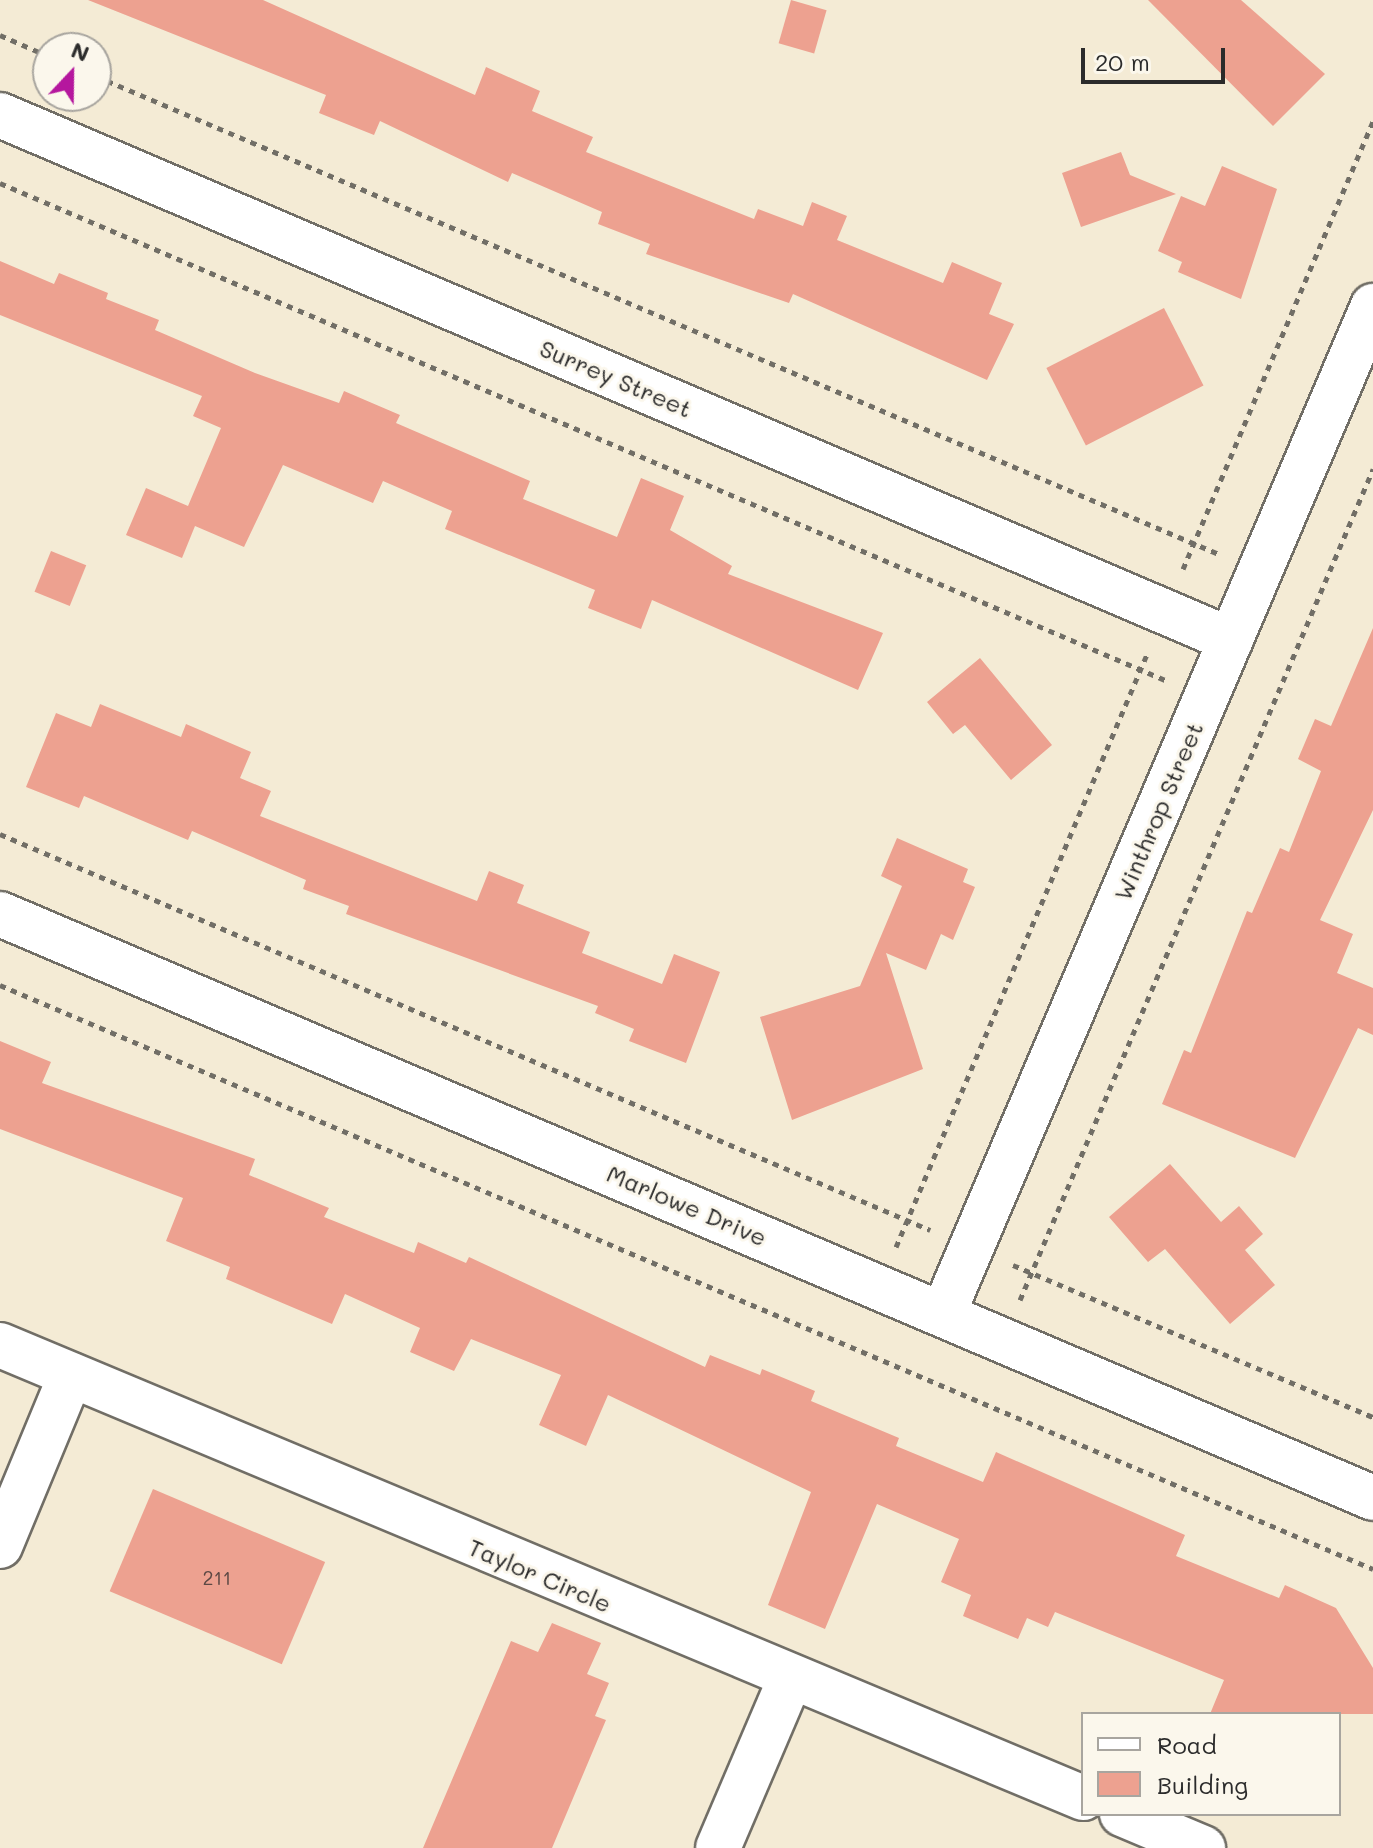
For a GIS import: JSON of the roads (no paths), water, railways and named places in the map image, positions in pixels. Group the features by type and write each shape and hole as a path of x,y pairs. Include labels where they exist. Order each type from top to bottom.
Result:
{"street":[{"name":"Surrey Street","path":"0,115 1231,640"},
{"name":"Winthrop Street","path":"943,1314 1373,306"},
{"name":"Marlowe Drive","path":"0,914 1373,1498"},
{"name":"Taylor Circle","path":"0,1345 790,1679 1081,1797"},
{"path":"0,1546 71,1375"},
{"path":"718,1848 790,1679"},
{"path":"1127,1816 1203,1848"}]}
